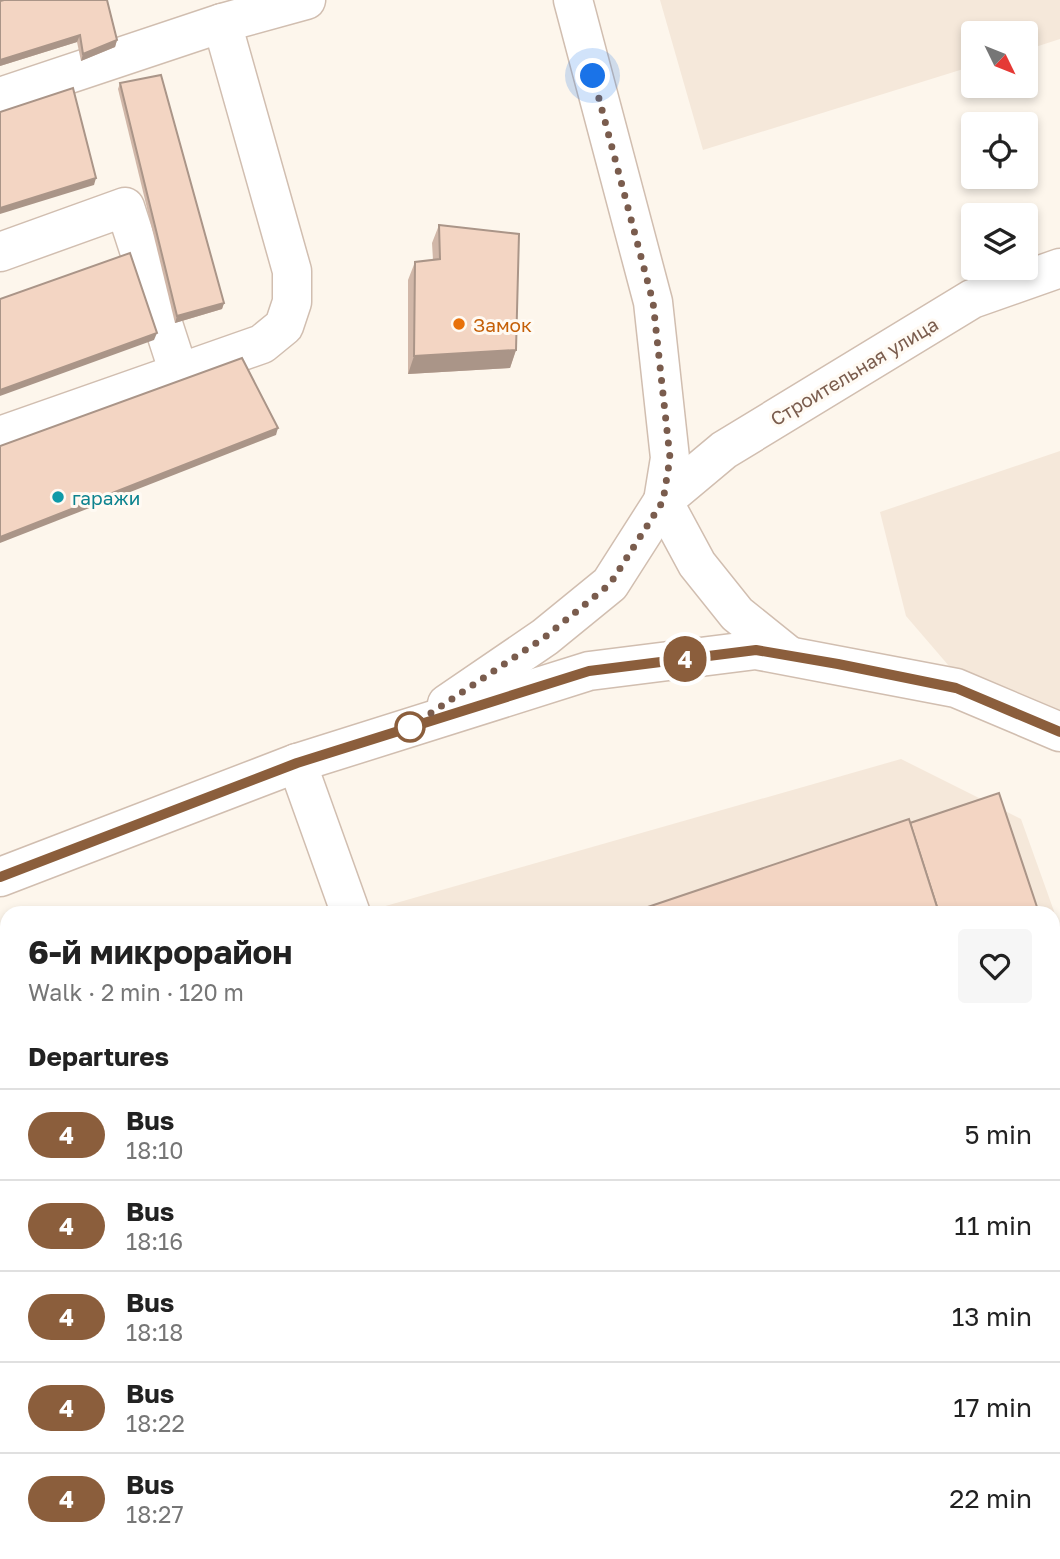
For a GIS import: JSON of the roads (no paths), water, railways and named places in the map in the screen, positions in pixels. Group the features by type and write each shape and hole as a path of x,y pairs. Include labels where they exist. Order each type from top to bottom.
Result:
{"street":[{"path":"0,97 222,23 306,0"},
{"path":"414,726 545,637 610,584 663,501 670,458 653,302 573,0"},
{"path":"0,436 262,344 284,326 292,302 292,271 222,23"},
{"path":"0,252 125,207 179,373"},
{"name":"Строительная улица","path":"663,501 724,450 972,299 1060,268"},
{"path":"663,501 697,564 737,614 788,655"},
{"path":"0,877 297,763 589,671 756,650 956,688 1054,735"},
{"path":"297,763 348,906"}],"place":[{"name":"Замок","path":"459,324"},
{"name":"гаражи","path":"58,497"}]}
